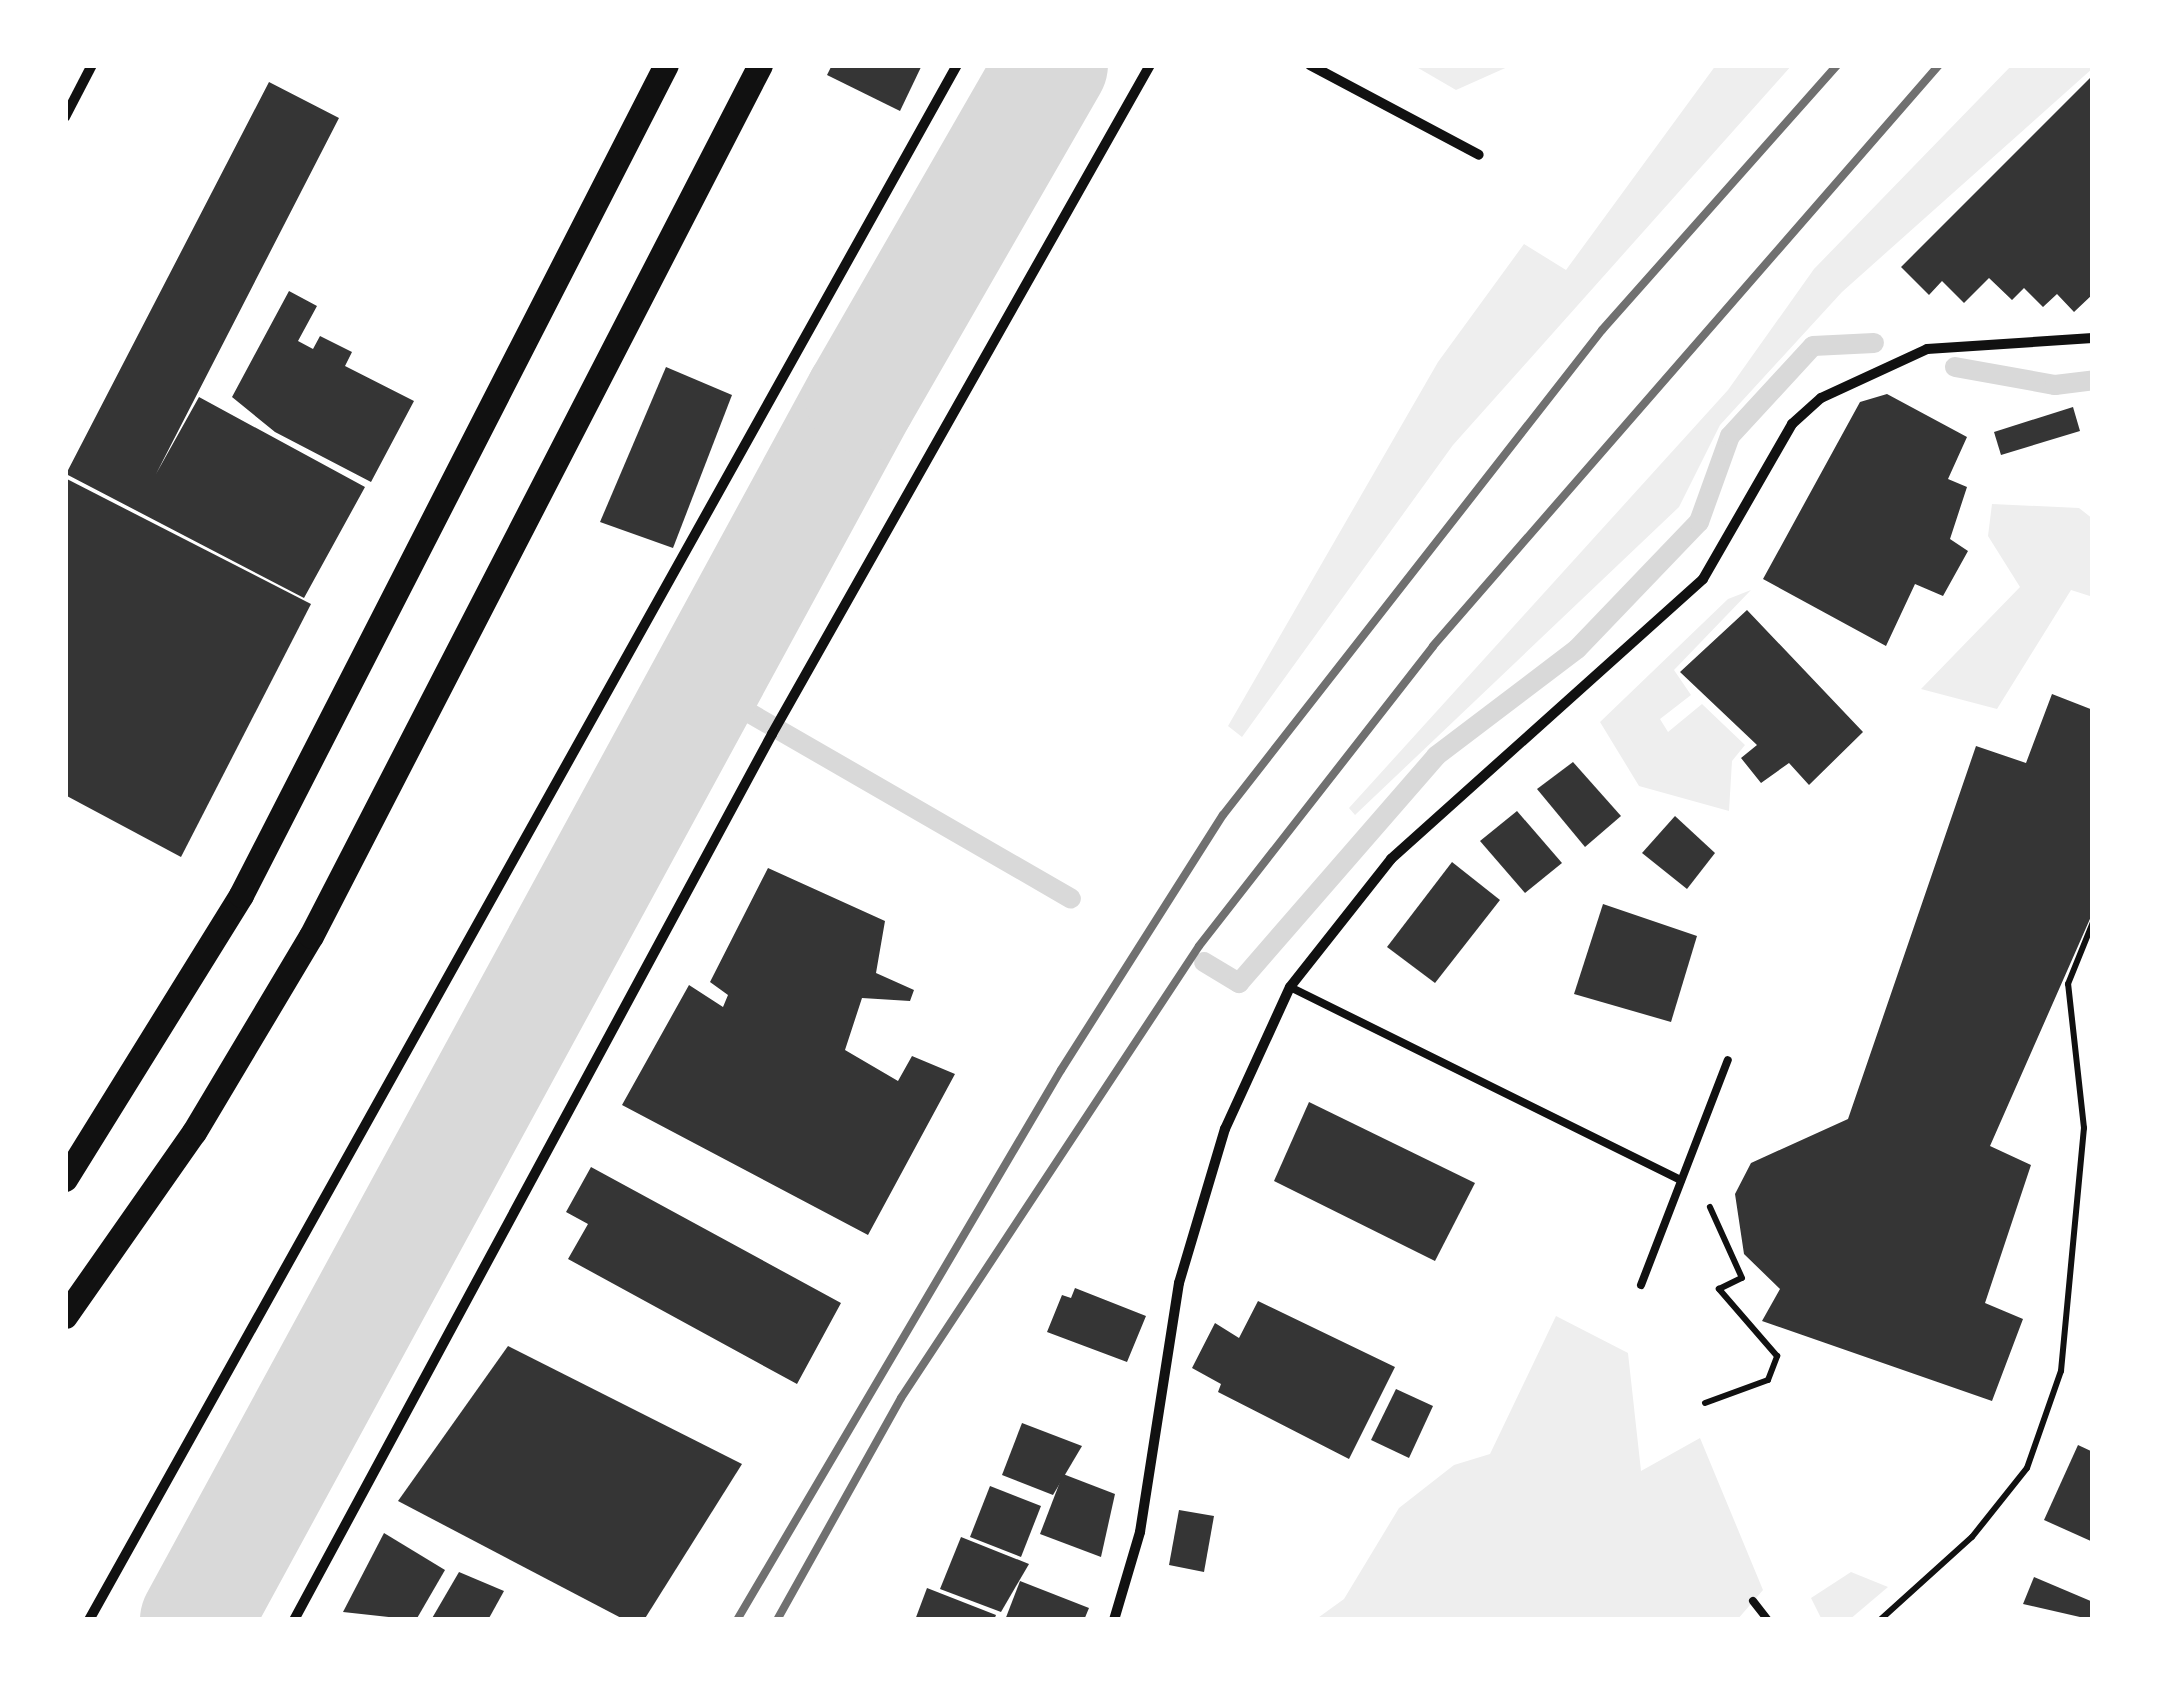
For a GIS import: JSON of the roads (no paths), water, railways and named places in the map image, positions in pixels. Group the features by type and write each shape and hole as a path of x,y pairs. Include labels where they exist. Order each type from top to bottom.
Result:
{"main road":[{"path":"65,1178 241,895 666,65"},
{"path":"65,1316 194,1132 311,936 760,65"}],"street":[{"path":"65,118 92,65"},
{"path":"89,1620 958,65"},
{"path":"294,1620 772,734 1150,65"},
{"path":"1310,65 1480,155"},
{"path":"1114,1620 1140,1532 1179,1283 1225,1129 1290,987 1391,859 1703,579 1792,424 1821,398 1927,349 2093,338"}],"lane":[{"path":"1290,987 1681,1180"},
{"path":"1641,1285 1728,1060"},
{"path":"1753,1602 1768,1620"}],"waterway":[{"path":"196,1620 861,397 1052,65"},
{"path":"1204,962 1239,983 1436,756 1577,649 1699,522 1730,436 1813,346 1874,343"},
{"path":"1955,367 2055,385 2093,380"},
{"path":"708,689 1071,899"}],"railway":[{"path":"737,1620 1061,1070 1223,815 1602,330 1837,65"},
{"path":"777,1620 901,1398 1199,946 1433,646 1939,65"}]}
